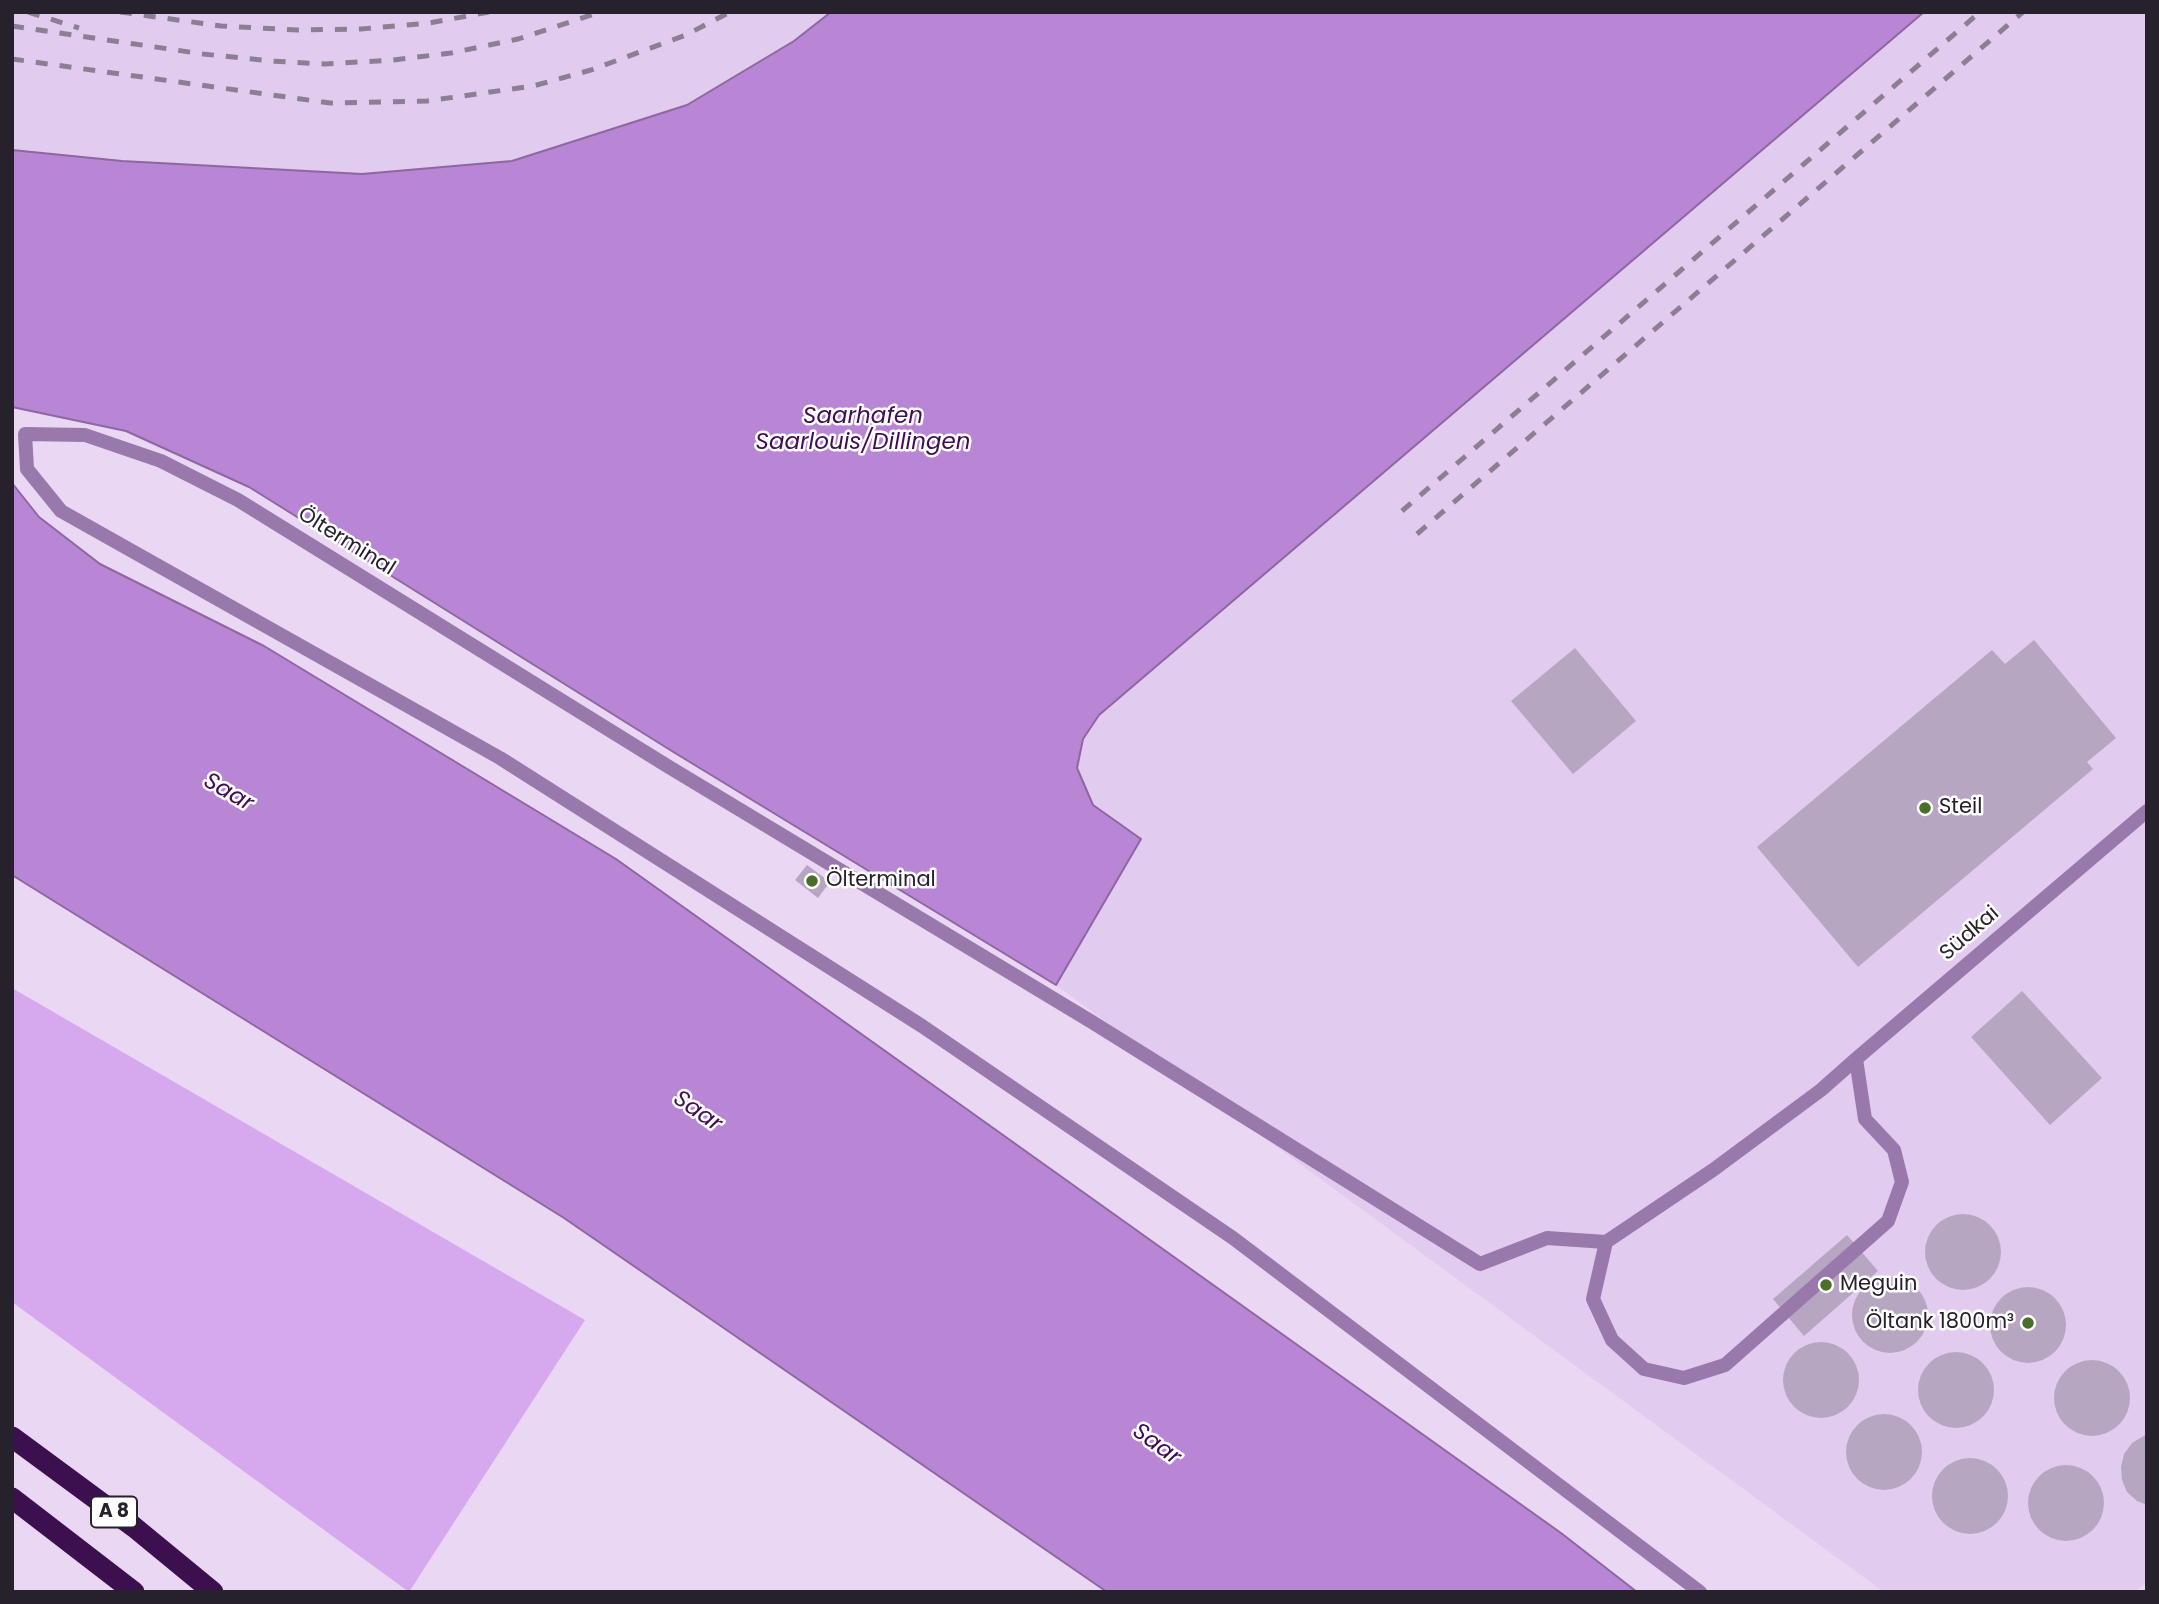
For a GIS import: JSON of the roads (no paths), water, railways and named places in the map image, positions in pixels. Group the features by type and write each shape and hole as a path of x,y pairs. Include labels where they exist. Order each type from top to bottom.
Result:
{"highway":[{"name":"A 8","path":"12,1437 134,1527 213,1592"},
{"path":"12,1498 134,1592"}],"lane":[{"name":"Ölterminal","path":"1606,1242 1547,1238 1480,1264 1092,1022 668,767 238,500 161,461 85,435 25,434 27,469 61,511 500,758 922,1026 1233,1238 1700,1592"},
{"name":"Südkai","path":"1606,1242 1713,1170 1821,1090 2147,811"},
{"path":"1606,1242 1593,1299 1612,1340 1644,1369 1684,1378 1725,1364 1888,1221 1902,1182 1894,1150 1865,1119 1856,1059"}],"water":[{"name":"Saarhafen Saarlouis/Dillingen","path":"831,12 1924,12 1099,715 1083,739 1077,768 1093,805 1141,839 1056,985 675,753 249,487 126,431 12,407 12,150 122,161 362,174 512,161 687,105 794,41"},
{"name":"Saar","path":"12,483 39,517 100,564 264,646 616,859 1561,1533 1637,1592 1107,1592 564,1218 12,875"}],"railway":[{"path":"28,12 79,28"},
{"path":"120,12 221,26 298,30 361,29 429,23 489,12"},
{"path":"12,26 203,54 325,64 451,53 518,39 600,12"},
{"path":"12,59 330,103 427,101 533,86 591,70 686,35 730,12"},
{"path":"1402,511 1980,12"},
{"path":"1417,534 2023,12"}],"place":[{"name":"Steil","path":"1925,808"},
{"name":"Ölterminal","path":"812,881"},
{"name":"Meguin","path":"1826,1285"},
{"name":"Öltank 1800m³","path":"2028,1323"}]}
